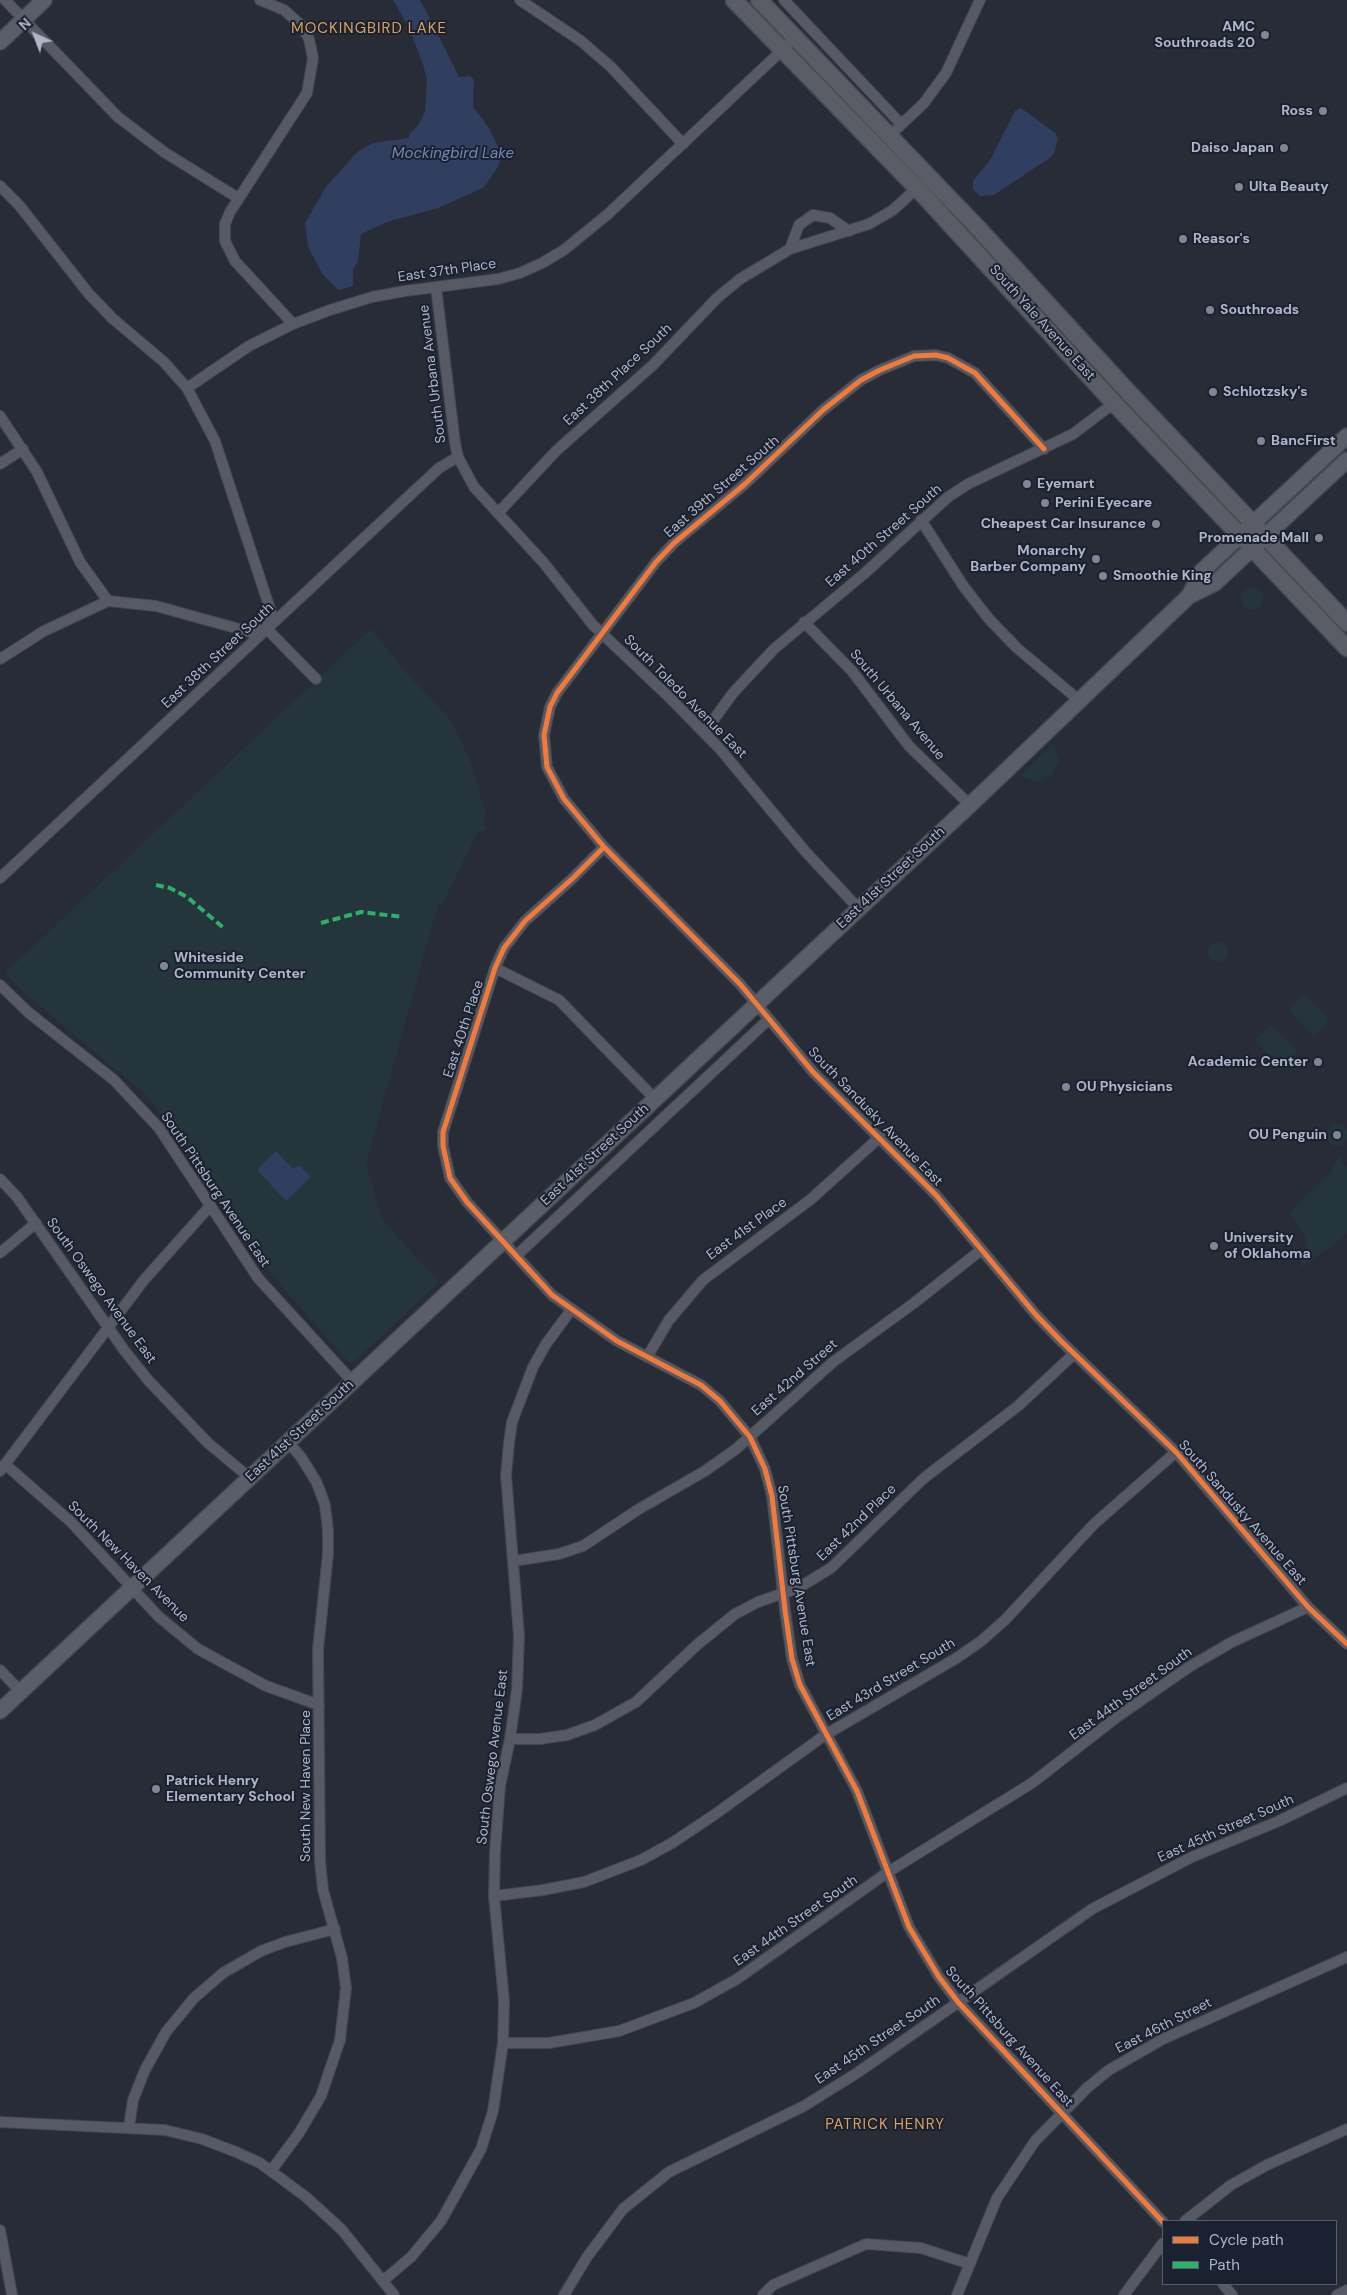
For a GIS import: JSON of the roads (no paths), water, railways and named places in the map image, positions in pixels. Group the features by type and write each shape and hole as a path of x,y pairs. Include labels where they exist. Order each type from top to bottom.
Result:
{"main road":[{"path":"0,42 44,0"},
{"name":"South Yale Avenue East","path":"734,0 917,188 1114,403 1347,648"},
{"name":"South Yale Avenue East","path":"759,0 889,135 1347,623"},
{"name":"East 41st Street South","path":"1189,596 1202,571 1347,436"},
{"name":"East 41st Street South","path":"0,1711 970,805 1189,596 1215,583 1347,460"}],"street":[{"path":"5,0 96,97 139,135 238,198"},
{"path":"260,0 284,10 301,25 309,39 313,58 307,93 238,198 225,224 228,250 235,261 293,324"},
{"path":"520,0 589,48 611,67 682,144"},
{"path":"784,0 901,124"},
{"path":"877,148 924,103 946,73 980,0"},
{"name":"East 37th Place","path":"187,388 249,346 293,324 372,297 498,279 542,263 583,235 796,38"},
{"path":"0,186 19,205 89,294 112,318 164,362 187,388 215,441 272,612 267,629"},
{"name":"East 38th Place South","path":"498,513 556,451 653,365 717,298 756,267 790,249 849,231 881,217 917,188"},
{"path":"790,249 799,225 814,214 830,218 849,231"},
{"name":"South Urbana Avenue","path":"436,287 458,458"},
{"name":"East 39th Street South","path":"557,693 641,581 674,543 745,484 823,410 861,380 880,370 914,356 936,355 961,363 975,373 1044,449"},
{"name":"East 40th Street South","path":"704,733 734,693 774,649 865,572 948,497 968,484 1073,434 1114,403"},
{"path":"0,416 23,449 49,496 80,562 108,601"},
{"path":"0,464 23,449"},
{"name":"South Toledo Avenue East","path":"458,458 474,487 543,562 602,634 704,733 744,777 804,850 858,908"},
{"name":"East 38th Street South","path":"0,878 439,468 458,458"},
{"path":"921,520 947,562 989,619 1017,648 1080,701"},
{"path":"0,659 44,631 108,601 156,606 250,632 267,629"},
{"name":"South Urbana Avenue","path":"804,622 852,670 910,746 970,805"},
{"path":"267,629 316,679"},
{"name":"South Sandusky Avenue East","path":"557,693 546,720 544,735 547,767 564,799 604,847 740,984 813,1072 936,1195 1025,1303 1074,1354 1176,1452 1308,1607 1347,1644"},
{"name":"East 40th Place","path":"502,1241 467,1202 450,1178 443,1146 446,1124 495,968 504,948 524,921 573,878 604,847"},
{"path":"495,968 559,1000 655,1099"},
{"name":"South Pittsburg Avenue East","path":"0,985 29,1013 114,1080 135,1100 167,1138 258,1278 353,1382"},
{"name":"East 41st Street South","path":"516,1256 768,1020"},
{"name":"East 41st Place","path":"647,1357 669,1320 703,1280 810,1200 880,1137"},
{"name":"South Oswego Avenue East","path":"0,1179 36,1223 124,1350 173,1409 208,1443 250,1478"},
{"path":"3,1468 161,1258 210,1206"},
{"path":"0,1253 36,1223"},
{"name":"South Pittsburg Avenue East","path":"502,1241 552,1295 617,1341 678,1372 710,1392 750,1437 765,1469 772,1496 792,1659 800,1685 857,1791 909,1927 920,1948 958,2002 1162,2221"},
{"name":"East 42nd Street","path":"512,1561 559,1554 583,1546 639,1509 705,1471 750,1437 798,1391 833,1362 914,1303 981,1250"},
{"name":"South Oswego Avenue East","path":"503,2043 504,2001 494,1896 500,1786 510,1739 517,1689 519,1636 506,1475 512,1422 520,1398 532,1368 546,1344 571,1310"},
{"name":"East 42nd Place","path":"510,1739 540,1739 567,1735 619,1714 644,1696 698,1644 734,1614 814,1580 832,1568 924,1478 1018,1406 1074,1354"},
{"name":"South New Haven Place","path":"272,2171 299,2133 321,2096 340,2040 346,1988 342,1958 323,1890 320,1861 318,1649 328,1554 325,1505 310,1470 288,1442"},
{"name":"East 43rd Street South","path":"494,1896 543,1890 584,1882 641,1860 672,1843 714,1815 826,1735 955,1659 980,1642 1005,1620 1094,1524 1176,1452"},
{"name":"South New Haven Avenue","path":"3,1468 71,1522 132,1589 159,1616 198,1649 266,1686 319,1705"},
{"name":"East 44th Street South","path":"503,2043 549,2043 619,2031 694,2003 737,1979 888,1872 1032,1783 1117,1717 1189,1667 1232,1642 1308,1607"},
{"path":"0,1670 21,1692"},
{"name":"East 45th Street South","path":"564,2295 587,2257 622,2210 668,2172 804,2106 857,2073 1092,1910 1129,1889 1192,1857 1279,1821 1347,1788"},
{"path":"129,2127 134,2100 145,2070 166,2032 194,1998 223,1973 261,1951 285,1942 335,1929"},
{"name":"East 46th Street","path":"958,2295 996,2198 1035,2141 1061,2113 1109,2070 1137,2052 1347,1957"},
{"path":"384,2280 411,2257 441,2221 481,2149 493,2111 503,2043"},
{"path":"0,2122 165,2130 202,2139 260,2163 306,2197 342,2230 384,2280 394,2295"},
{"path":"1186,2220 1231,2186 1267,2165 1347,2129"},
{"path":"0,2230 12,2295"},
{"path":"764,2295 773,2285 866,2244 921,2248 970,2264"},
{"path":"1124,2295 1162,2244"},
{"path":"1224,2285 1232,2295"},
{"path":"1337,2295 1347,2290"}],"water":[{"name":"Mockingbird Lake","path":"393,0 420,0 459,77 470,76 474,80 473,107 489,128 502,155 498,167 483,188 438,208 387,222 361,234 358,261 353,269 353,286 339,290 323,275 308,247 305,223 326,187 357,152 373,143 409,138 409,134 418,126 425,112 427,80 423,64 408,26"},
{"path":"1021,108 1055,133 1058,138 1054,153 1051,157 994,195 980,196 973,189 973,181 990,160 1015,111"},
{"path":"276,1151 293,1169 299,1165 311,1177 286,1201 257,1170"}],"place":[{"name":"AMC Southroads 20","path":"1265,35"},
{"name":"Ross","path":"1323,111"},
{"name":"Daiso Japan","path":"1284,148"},
{"name":"Ulta Beauty","path":"1239,187"},
{"name":"Reasor's","path":"1183,239"},
{"name":"Southroads","path":"1210,310"},
{"name":"Schlotzsky's","path":"1213,392"},
{"name":"BancFirst","path":"1261,441"},
{"name":"Eyemart","path":"1027,484"},
{"name":"Perini Eyecare","path":"1045,503"},
{"name":"Cheapest Car Insurance","path":"1156,524"},
{"name":"Promenade Mall","path":"1319,538"},
{"name":"Monarchy Barber Company","path":"1096,559"},
{"name":"Smoothie King","path":"1103,576"},
{"name":"Whiteside Community Center","path":"164,966"},
{"name":"Academic Center","path":"1318,1062"},
{"name":"OU Physicians","path":"1066,1087"},
{"name":"OU Penguin","path":"1337,1135"},
{"name":"University of Oklahoma","path":"1214,1246"},
{"name":"Patrick Henry Elementary School","path":"156,1789"}],"district":[{"name":"MOCKINGBIRD LAKE","path":"369,29"},
{"name":"PATRICK HENRY","path":"885,2125"}]}
